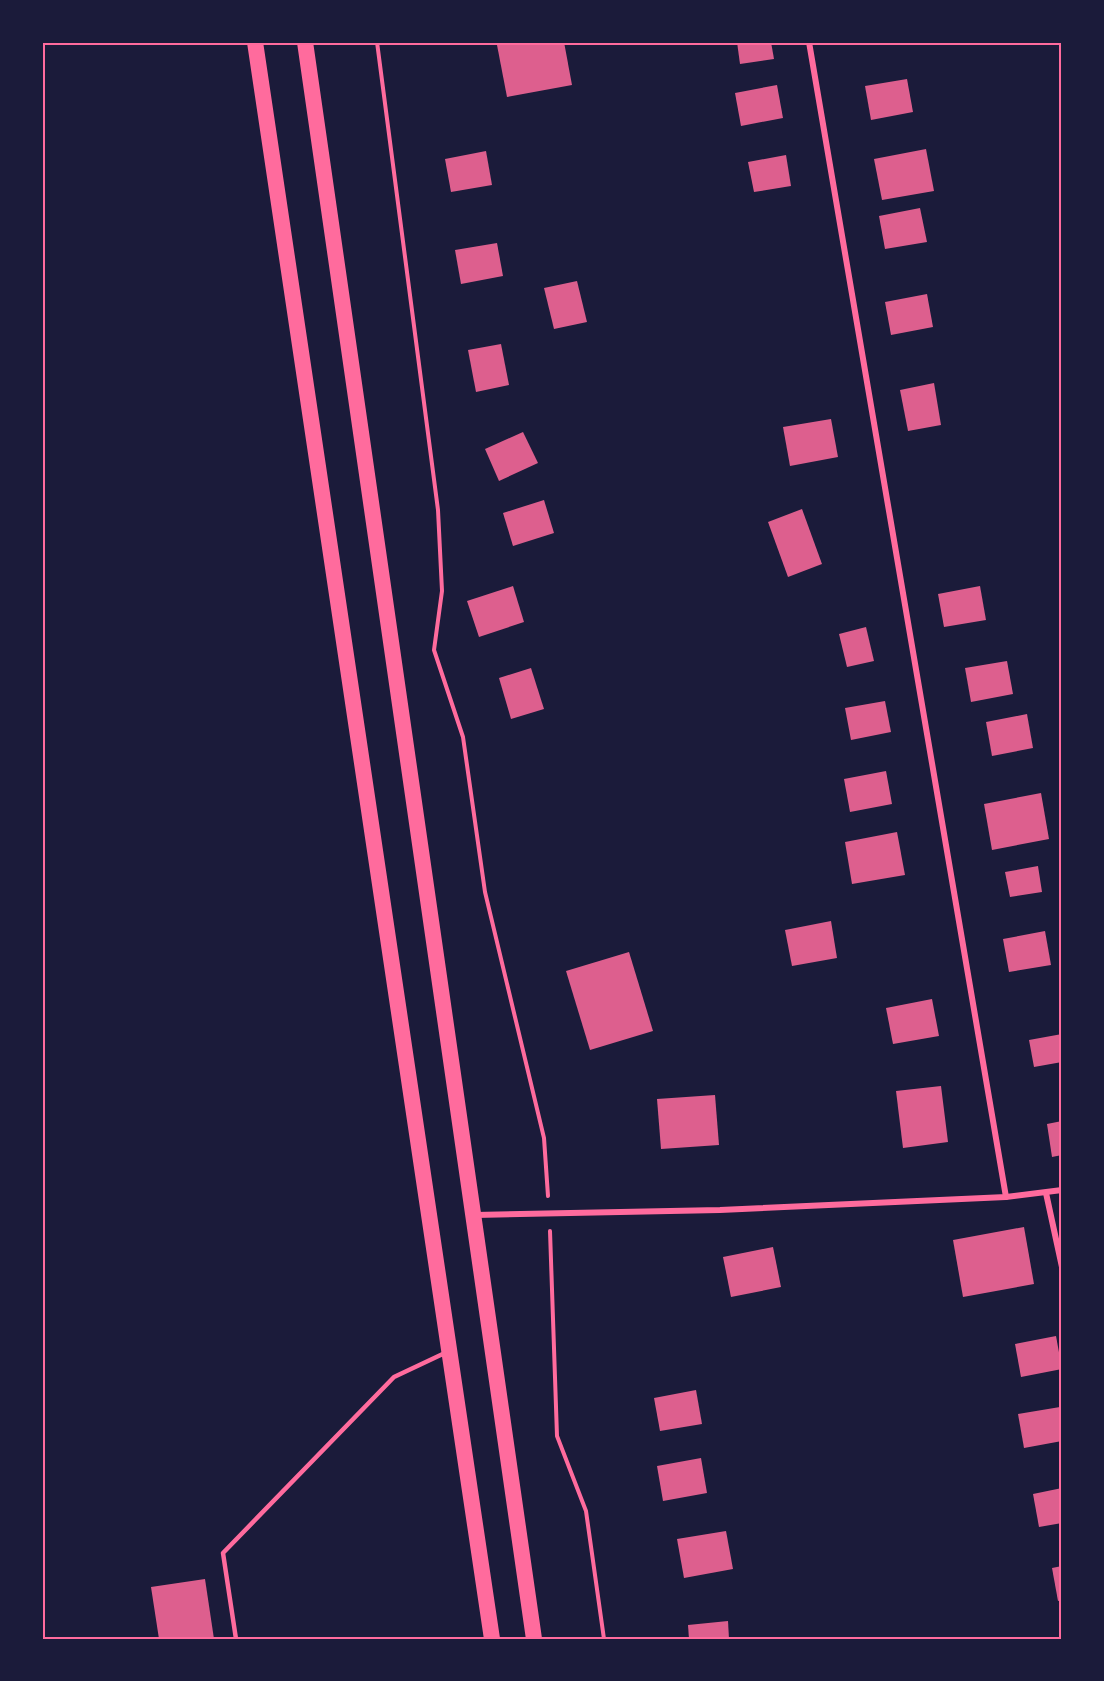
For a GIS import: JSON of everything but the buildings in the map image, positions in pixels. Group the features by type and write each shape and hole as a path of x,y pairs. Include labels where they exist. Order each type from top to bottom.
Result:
{"highway":[{"path":"255,42 492,1639"},
{"path":"305,42 534,1639"}],"street":[{"path":"809,42 1006,1197"},
{"path":"475,1215 720,1210 1006,1197 1062,1190"},
{"path":"1046,1193 1062,1267"}],"lane":[{"path":"236,1639 223,1553 394,1377 449,1351"}],"path":[{"path":"377,42 438,510 442,591 434,650 463,737 485,892 544,1138 557,1436 586,1511 604,1639"}]}
